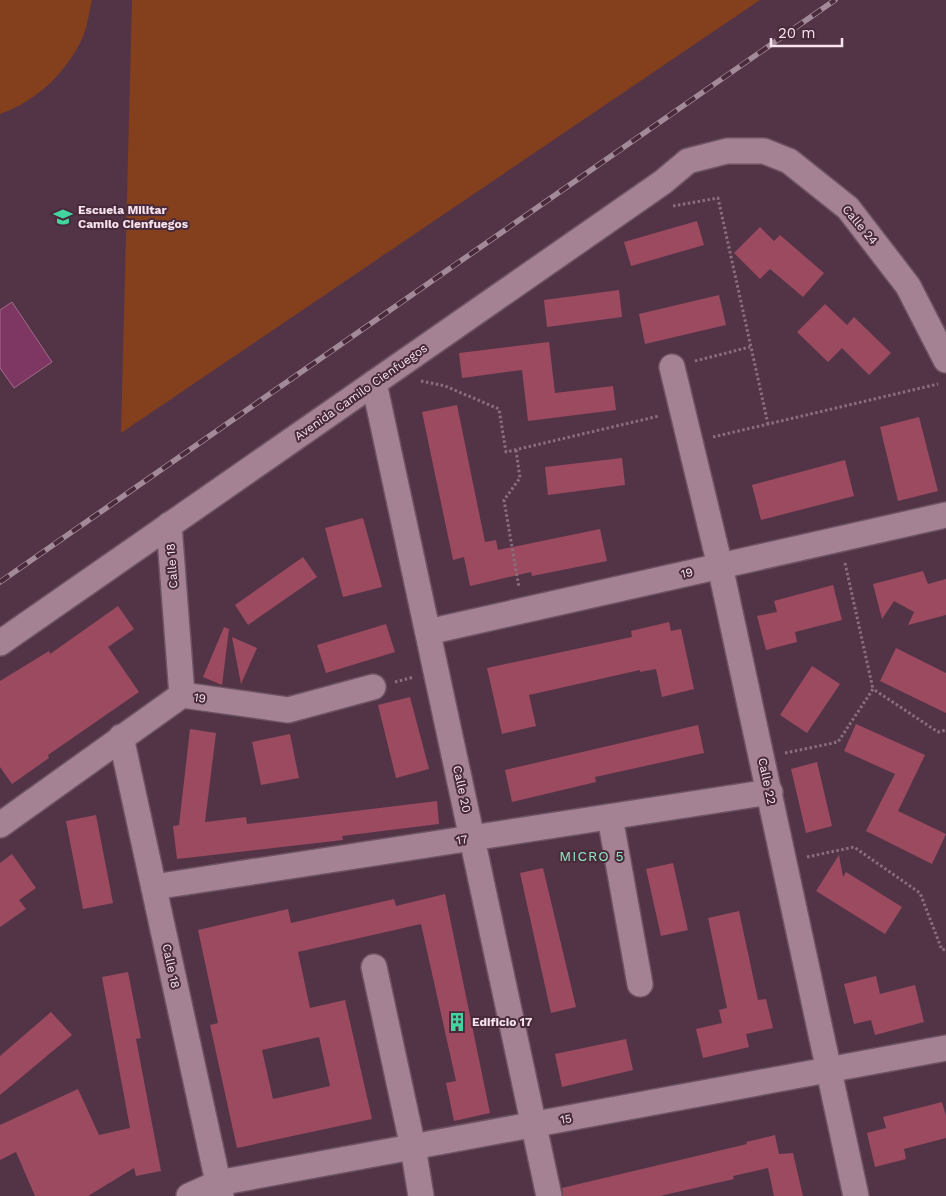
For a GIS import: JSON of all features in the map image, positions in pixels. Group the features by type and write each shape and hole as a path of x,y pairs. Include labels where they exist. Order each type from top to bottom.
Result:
{"street":[{"name":"Avenida Camilo Cienfuegos","path":"0,642 664,182 688,161 727,151"},
{"name":"Calle 24","path":"727,151 764,151 789,161 848,208 908,286 946,360"},
{"name":"Calle 22","path":"672,367 720,566 856,1196"},
{"name":"Calle 20","path":"380,378 436,672 550,1196"},
{"name":"19","path":"428,632 946,514"},
{"name":"Calle 18","path":"168,525 182,695"},
{"name":"19","path":"0,825 182,695 288,710 373,687"},
{"name":"Calle 18","path":"121,737 220,1189"},
{"name":"17","path":"154,887 770,792"},
{"path":"610,817 640,984"},
{"path":"374,967 413,1147 421,1196"},
{"name":"15","path":"189,1196 413,1147 946,1048"}],"path":[{"path":"664,182 666,208 718,198 768,424"},
{"path":"672,367 750,347"},
{"path":"380,378 445,386 499,409 506,452 683,410"},
{"path":"691,442 946,382"},
{"path":"516,450 520,478 504,500 523,611"},
{"path":"839,539 873,689 938,732 946,730"},
{"path":"373,687 436,672"},
{"path":"762,758 838,742 873,689"},
{"path":"784,861 854,847 920,893 942,950 946,949"}],"shaded area":[{"path":"0,0 92,0 83,36 66,65 37,95 0,114"},
{"path":"132,0 760,0 121,433"},
{"path":"12,302 52,362 14,388 0,368 0,310"}],"building":[{"path":"697,221 704,245 631,266 624,242"},
{"path":"760,227 774,241 780,235 824,273 803,297 770,269 760,279 734,253"},
{"path":"619,290 622,317 547,327 544,300"},
{"path":"719,295 726,325 645,344 639,314"},
{"path":"825,304 847,325 854,317 891,353 869,375 842,348 828,362 797,332"},
{"path":"549,342 555,393 613,386 616,410 528,421 522,370 462,378 459,353"},
{"path":"457,405 485,542 496,540 498,550 600,529 607,561 532,576 531,572 470,586 464,557 453,560 422,412"},
{"path":"919,417 938,491 898,501 880,427"},
{"path":"622,458 625,485 548,495 545,467"},
{"path":"845,460 854,496 761,520 752,485"},
{"path":"363,518 382,587 343,597 325,528"},
{"path":"303,557 317,577 248,625 235,605"},
{"path":"923,571 928,584 946,579 946,615 908,625 914,612 894,601 882,619 873,584"},
{"path":"833,585 842,620 795,632 797,642 766,650 757,616 777,612 774,601"},
{"path":"118,606 134,629 108,647 139,692 48,755 49,758 12,784 0,767 0,681 49,651 50,654"},
{"path":"669,622 671,631 681,629 694,689 662,697 656,669 640,672 640,670 529,695 536,726 502,734 487,668 632,637 631,631"},
{"path":"386,624 395,652 326,673 317,645"},
{"path":"224,627 229,629 222,685 203,677"},
{"path":"232,637 257,648 241,684"},
{"path":"896,648 946,673 946,713 880,681"},
{"path":"812,666 840,684 807,733 780,715"},
{"path":"410,697 429,769 396,778 378,705"},
{"path":"856,724 925,755 898,811 946,834 932,864 866,831 895,774 844,751"},
{"path":"698,725 704,753 595,777 596,782 512,802 505,770"},
{"path":"190,729 216,733 205,822 246,817 247,824 437,801 439,824 342,836 343,840 177,859 173,826 179,825"},
{"path":"290,734 299,778 261,785 252,742"},
{"path":"817,762 832,826 806,833 791,769"},
{"path":"96,815 113,903 83,909 66,821"},
{"path":"12,854 36,888 19,900 26,909 0,927 0,863"},
{"path":"839,855 843,877 846,872 902,907 885,934 816,891"},
{"path":"673,863 688,930 661,936 646,869"},
{"path":"543,868 576,1007 551,1013 520,873"},
{"path":"445,894 490,1113 454,1121 446,1083 456,1081 421,924 298,952 310,1008 345,1000 372,1119 237,1148 210,1025 218,1023 198,930 288,909 291,923 394,899 396,906","holes":["319,1037 330,1086 273,1099 262,1050"]},
{"path":"739,911 758,1000 766,999 773,1028 746,1034 749,1047 703,1058 696,1029 722,1023 719,1010 727,1008 708,918"},
{"path":"128,972 141,1038 136,1039 161,1171 136,1176 134,1168 88,1196 35,1196 16,1152 0,1160 0,1125 78,1089 99,1135 130,1128 102,977"},
{"path":"876,976 880,994 915,985 924,1022 875,1035 871,1020 854,1024 844,984"},
{"path":"51,1012 72,1035 0,1095 0,1056"},
{"path":"626,1039 633,1070 562,1087 555,1054"},
{"path":"942,1102 946,1116 946,1138 904,1149 906,1159 875,1167 867,1133 886,1128 883,1117"},
{"path":"775,1135 779,1154 793,1153 803,1196 774,1196 768,1168 733,1176 734,1179 660,1196 563,1196 562,1188 747,1144 746,1142"}],"railway":[{"path":"0,582 835,0"}],"place":[{"name":"Escuela Militar Camilo Cienfuegos","path":"63,217"},
{"name":"Edificio 17","path":"457,1022"}],"district":[{"name":"MICRO 5","path":"592,856"}]}
